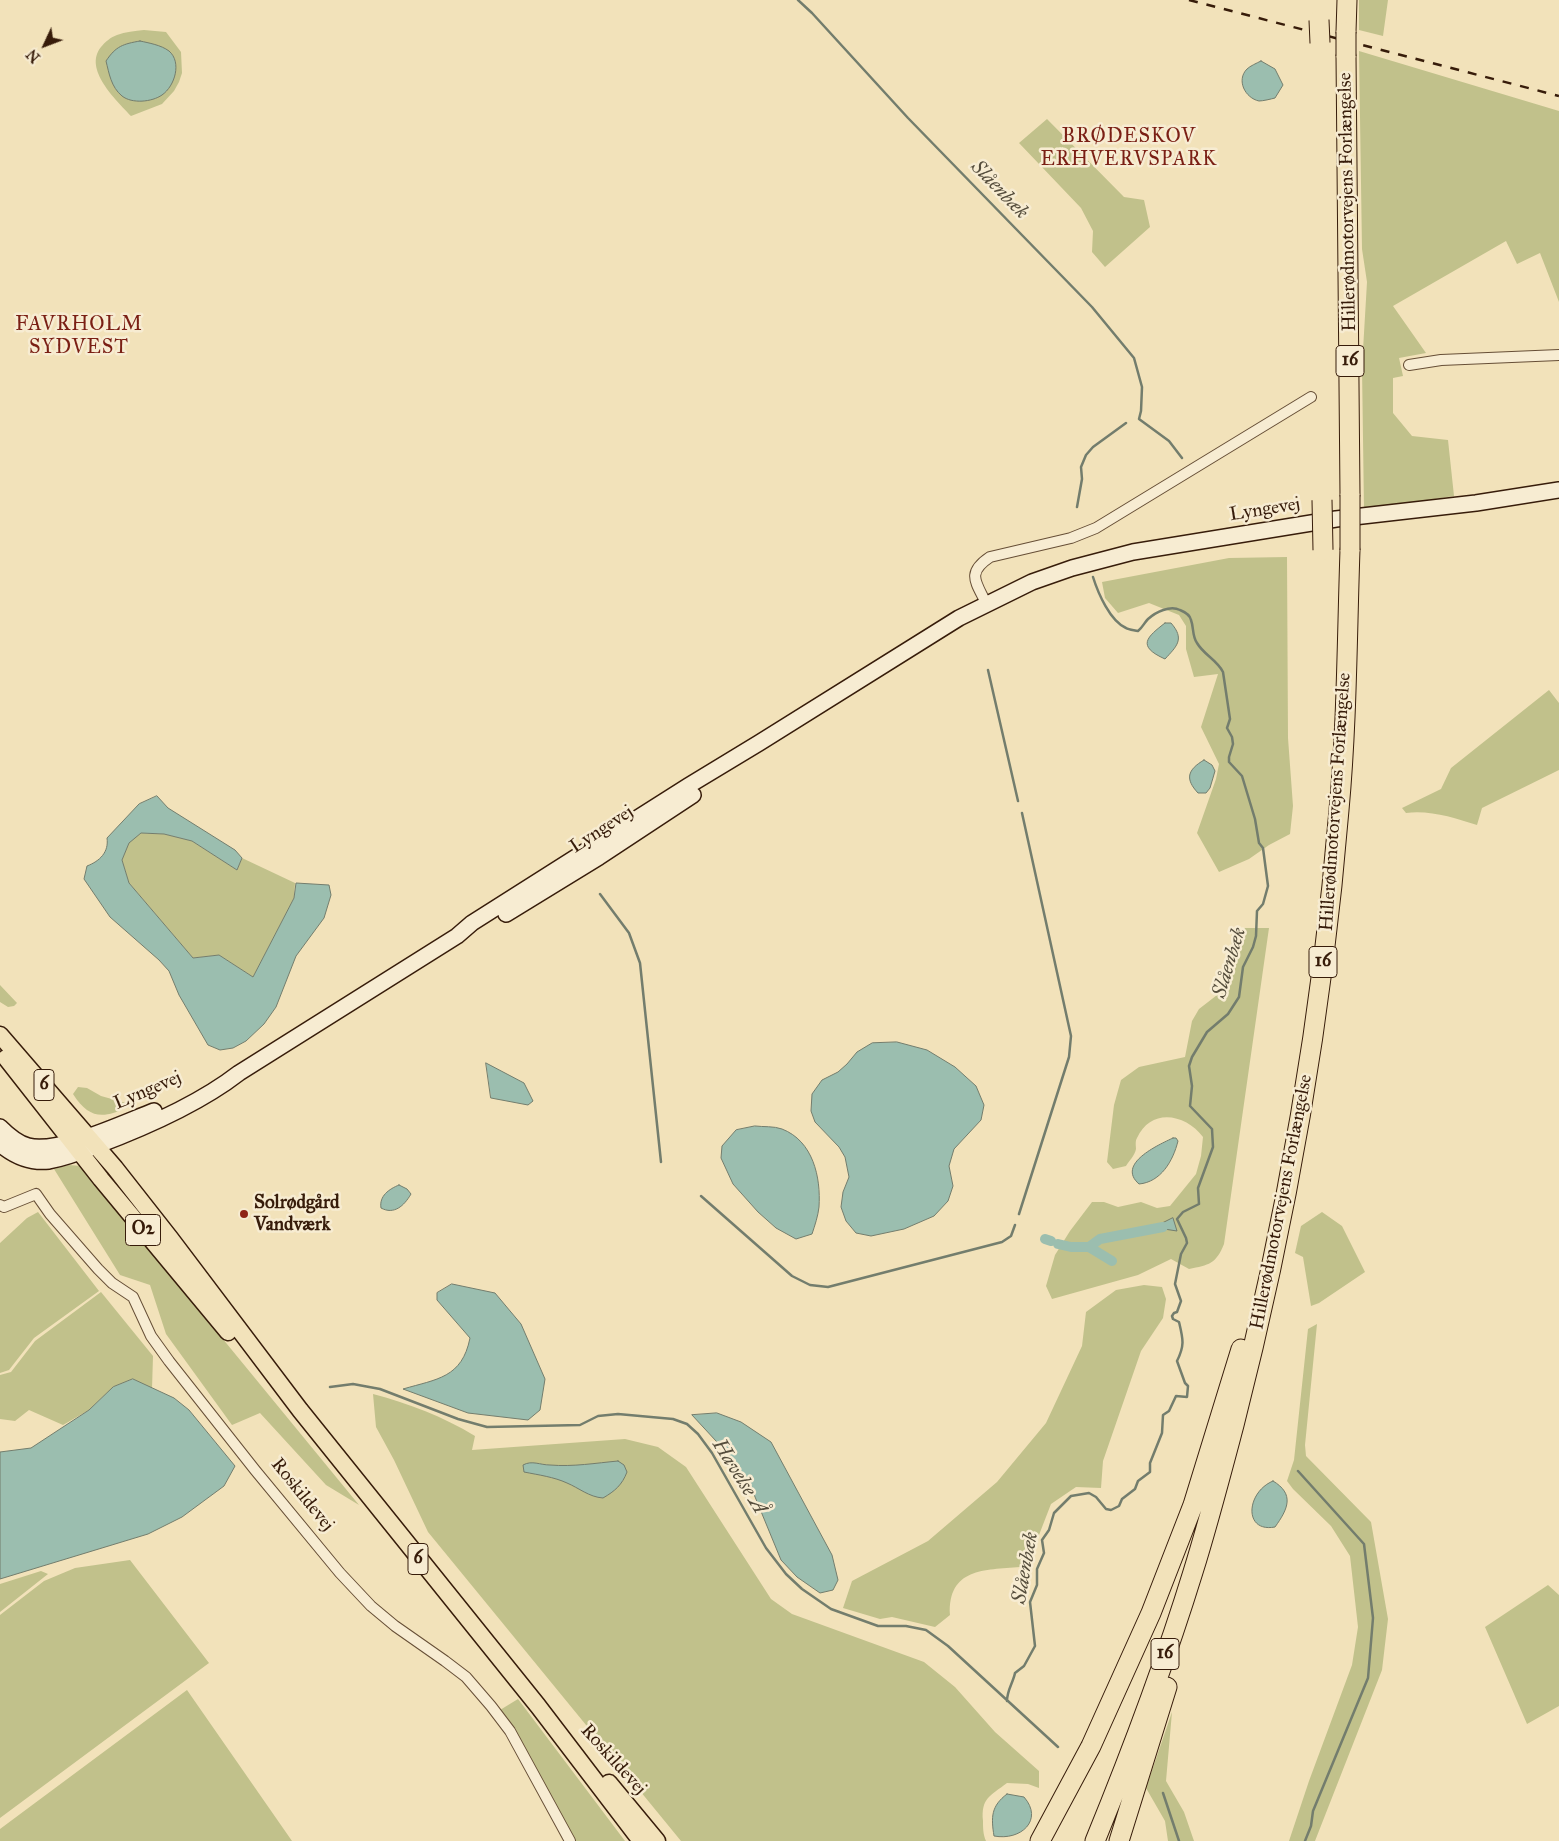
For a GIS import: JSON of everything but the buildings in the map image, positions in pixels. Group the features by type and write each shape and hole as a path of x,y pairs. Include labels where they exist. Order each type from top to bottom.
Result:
{"highway":[{"name":"Hillerødmotorvejens Forlængelse","path":"1095,1841 1130,1755 1193,1572 1224,1463 1264,1301 1300,1124 1319,994 1340,809 1350,550 1347,0"},
{"path":"1320,20 1320,43"},
{"path":"1322,500 1323,550"},
{"path":"1040,1841 1091,1746 1151,1613 1193,1505 1244,1339 1264,1301"},
{"path":"1119,1841 1218,1523 1224,1463"}],"main road":[{"name":"Lyngevej","path":"84,1144 166,1116 223,1085 239,1073 457,936 472,924 560,867 921,641 986,603 1032,582 1072,568 1133,552 1336,520 1476,503 1559,490"},
{"name":"6","path":"0,1035 84,1144"},
{"path":"0,1050 22,1071 84,1144"},
{"path":"0,1127 11,1138 30,1147 84,1144"},
{"path":"0,1144 15,1156 48,1161 84,1144"},
{"name":"Roskildevej","path":"84,1144 170,1238 300,1410 538,1706 641,1841"},
{"name":"Roskildevej","path":"84,1144 207,1307 265,1374 300,1410"},
{"name":"Roskildevej","path":"538,1706 619,1794 657,1841"}],"street":[{"path":"1409,365 1441,360 1559,355"},
{"path":"986,603 975,580 975,571 981,563 990,557 1071,538 1096,528 1312,397"},
{"name":"Roskildevej","path":"0,1204 4,1207 36,1194 50,1214 98,1270 112,1283 133,1297 151,1336 169,1361 340,1573 371,1606 395,1626 466,1677 491,1706 510,1732 570,1841"}],"green space":[{"path":"1359,0 1388,0 1383,36 1359,30"},
{"path":"144,30 166,32 181,52 182,73 174,91 162,104 131,116 117,102 104,84 96,65 97,56 101,47 113,37 123,33"},
{"path":"1359,51 1559,111 1559,302 1540,253 1517,264 1506,241 1393,306 1426,353 1399,358 1403,376 1393,378 1393,413 1412,436 1448,440 1454,496 1364,510 1362,367 1367,282 1362,249"},
{"path":"1047,119 1124,197 1144,200 1150,227 1105,267 1092,252 1093,231 1081,208 1019,143"},
{"path":"1287,557 1288,738 1293,806 1290,834 1269,845 1249,859 1219,872 1197,833 1216,779 1219,764 1201,727 1218,674 1194,677 1186,649 1186,626 1179,615 1149,603 1118,613 1105,598 1102,582 1229,558"},
{"path":"1549,690 1559,703 1559,770 1482,808 1477,825 1451,817 1415,812 1406,813 1402,808 1441,789 1451,768"},
{"path":"141,833 164,834 192,841 237,870 242,858 295,883 294,898 253,977 219,955 193,958 129,883 122,860 129,842"},
{"path":"1232,928 1269,928 1224,1244 1221,1251 1215,1260 1202,1266 1189,1269 1171,1259 1138,1275 1052,1299 1046,1286 1055,1255 1092,1202 1104,1202 1118,1207 1141,1202 1157,1208 1170,1206 1196,1174 1201,1156 1203,1137 1187,1123 1169,1117 1160,1118 1143,1128 1136,1139 1136,1149 1126,1166 1113,1169 1107,1162 1114,1105 1121,1080 1139,1067 1185,1057 1192,1021 1199,1009 1230,985"},
{"path":"0,985 17,1003 14,1006 8,1007 0,1002"},
{"path":"78,1087 87,1088 101,1096 126,1103 128,1107 104,1115 91,1112 73,1094"},
{"path":"69,1165 81,1166 359,1505 326,1485 260,1413 232,1425 166,1334 150,1285 120,1275 54,1169"},
{"path":"38,1212 99,1291 34,1338 9,1370 0,1373 0,1243 27,1218"},
{"path":"1322,1212 1342,1226 1365,1272 1319,1303 1311,1306 1303,1257 1295,1253 1301,1226"},
{"path":"1144,1285 1162,1287 1166,1299 1163,1318 1141,1351 1103,1461 1101,1488 1076,1487 1051,1504 1039,1535 1020,1567 982,1571 962,1580 955,1588 951,1600 950,1615 935,1627 892,1617 880,1619 843,1608 852,1581 928,1541 997,1482 1046,1423 1082,1346 1086,1312 1116,1290"},
{"path":"101,1292 153,1356 152,1389 133,1379 113,1387 89,1410 63,1425 29,1410 15,1421 0,1419 0,1375 11,1372 35,1341"},
{"path":"1317,1324 1305,1445 1306,1456 1371,1522 1388,1619 1382,1670 1315,1841 1289,1841 1352,1665 1358,1627 1350,1556 1331,1526 1287,1481 1294,1460 1308,1329"},
{"path":"373,1394 426,1411 463,1429 475,1436 472,1450 625,1439 658,1447 686,1467 771,1599 792,1614 924,1662 955,1687 995,1732 1039,1771 1039,1788 1028,1784 1007,1783 988,1798 985,1802 983,1813 983,1831 986,1841 681,1841 428,1532 376,1427"},
{"path":"130,1560 209,1663 0,1818 0,1615 44,1581 75,1568"},
{"path":"41,1571 48,1574 0,1612 0,1584"},
{"path":"1548,1585 1559,1595 1559,1706 1527,1724 1485,1627"},
{"path":"187,1690 292,1841 0,1841 0,1829"},
{"path":"518,1699 625,1841 575,1841 500,1710"},
{"path":"1172,1712 1166,1781 1184,1812 1194,1841 1168,1841 1165,1821 1146,1788"}],"shaded area":[{"path":"140,41 169,51 173,56 176,67 173,80 167,91 148,101 136,101 122,96 111,80 106,61 120,46"},
{"path":"1261,61 1275,69 1283,85 1275,98 1259,101 1246,92 1242,78 1247,69"},
{"path":"1165,623 1171,623 1178,634 1178,642 1165,659 1150,650 1147,641"},
{"path":"1204,760 1212,765 1215,771 1210,788 1206,793 1198,793 1191,783 1190,775 1194,767"},
{"path":"157,796 168,808 235,850 242,858 237,870 192,841 164,834 141,833 129,843 122,860 129,883 193,958 219,955 253,977 294,898 296,883 329,885 331,895 324,918 296,956 276,1007 264,1024 246,1041 233,1048 220,1050 208,1045 179,995 169,971 110,917 84,879 87,866 100,859 105,852 107,838 139,804"},
{"path":"897,1042 927,1050 955,1067 976,1086 984,1105 981,1120 954,1149 949,1166 953,1186 948,1201 934,1216 904,1229 871,1236 856,1233 846,1221 841,1207 843,1192 849,1177 845,1157 839,1147 815,1122 811,1111 812,1094 822,1080 838,1072 857,1052 872,1043"},
{"path":"486,1063 524,1083 533,1101 528,1105 491,1098"},
{"path":"755,1126 782,1129 793,1135 808,1151 816,1172 819,1196 818,1214 812,1234 796,1239 776,1228 758,1212 733,1184 721,1158 722,1146 736,1130"},
{"path":"1176,1138 1178,1141 1173,1156 1165,1169 1154,1179 1139,1184 1133,1177 1132,1169 1136,1163 1150,1150"},
{"path":"399,1185 407,1189 411,1194 405,1202 394,1210 381,1208 383,1197"},
{"path":"1173,1218 1177,1231 1164,1229 1163,1223"},
{"path":"452,1284 495,1293 521,1324 545,1379 540,1410 528,1420 468,1413 403,1389 446,1375 461,1361 466,1351 470,1338 437,1300 437,1293"},
{"path":"133,1379 174,1398 189,1410 235,1466 224,1486 182,1517 148,1534 0,1579 0,1452 31,1448 89,1410 113,1387"},
{"path":"717,1413 741,1422 771,1442 832,1555 838,1580 833,1590 820,1593 797,1577 781,1560 753,1492 728,1454 692,1415"},
{"path":"618,1461 624,1465 627,1472 618,1487 603,1498 589,1494 557,1479 524,1472 523,1465 533,1463 576,1465"},
{"path":"1273,1481 1280,1486 1287,1497 1286,1508 1275,1527 1265,1527 1257,1524 1253,1518 1253,1502 1264,1486"},
{"path":"1007,1794 1024,1797 1030,1805 1032,1814 1030,1821 1021,1832 1004,1837 994,1836 993,1812 998,1803"}],"waterway":[{"name":"Slåenbæk","path":"798,0 908,118 1092,307 1134,358 1142,387 1139,419 1169,441 1182,458"},
{"name":"Slåenbæk","path":"1077,507 1082,479 1081,467 1086,455 1093,447 1126,423"},
{"name":"Slåenbæk","path":"1007,1701 1015,1673 1024,1666 1035,1646 1030,1602 1037,1585 1037,1569 1044,1553 1042,1540 1049,1530 1054,1513 1071,1496 1089,1493 1096,1497 1106,1509 1111,1510 1119,1506 1122,1499 1135,1489 1138,1481 1150,1472 1150,1463 1162,1433 1163,1415 1169,1411 1176,1396 1187,1397 1188,1386 1185,1383 1177,1361 1182,1346 1182,1333 1179,1322 1173,1319 1172,1316 1177,1312 1181,1301 1175,1284 1181,1254 1187,1243 1177,1219 1183,1212 1199,1204 1198,1188 1213,1147 1212,1129 1190,1106 1192,1086 1189,1066 1192,1057 1207,1032 1228,1014 1239,997 1243,967 1256,936 1257,911 1263,904 1268,886 1263,848 1259,843 1255,819 1242,776 1229,762 1233,744 1232,737 1227,728 1230,719 1223,672 1197,643 1194,638 1192,623 1187,614 1172,608 1151,616 1138,631 1127,629 1110,613 1101,598 1093,577"},
{"path":"988,670 1018,801"},
{"path":"1019,1214 1069,1057 1071,1036 1022,813"},
{"path":"600,894 629,933 640,963 661,1162"},
{"path":"701,1196 792,1276 810,1285 828,1287 1002,1242 1011,1236 1015,1225"},
{"path":"1089,1247 1100,1239 1163,1227"},
{"path":"1045,1239 1051,1241"},
{"path":"1058,1244 1071,1247 1089,1247 1112,1261"},
{"name":"Havelse Å","path":"330,1387 353,1384 380,1389 458,1419 487,1427 580,1425 598,1416 618,1414 673,1419 687,1424 698,1434 712,1453 766,1548 786,1574 802,1589 831,1609 878,1626 906,1626 926,1630 948,1646 1058,1747"},
{"path":"1298,1471 1364,1544 1373,1618 1368,1678 1313,1811 1311,1826 1305,1841"},
{"name":"Havelse Å","path":"1163,1793 1179,1841"}],"railway":[{"path":"1189,0 1559,96"}],"place":[{"name":"Solrødgård Vandværk","path":"244,1214"}],"district":[{"name":"BRØDESKOV ERHVERVSPARK","path":"1129,148"},
{"name":"FAVRHOLM SYDVEST","path":"79,336"}]}
